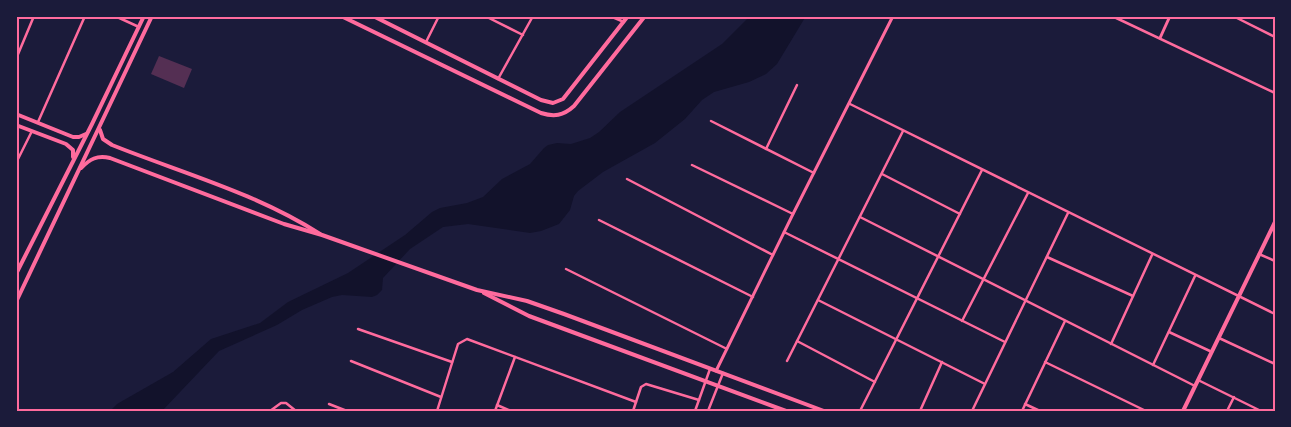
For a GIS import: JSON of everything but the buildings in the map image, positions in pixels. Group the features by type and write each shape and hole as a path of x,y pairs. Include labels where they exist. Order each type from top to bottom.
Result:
{"main road":[{"path":"16,274 144,16"},
{"path":"16,302 152,16"},
{"path":"341,16 550,116 563,114 574,106 645,16"},
{"path":"373,16 541,100 553,103 560,101 627,16"},
{"path":"16,114 79,138 85,135 90,128"},
{"path":"102,124 101,136 109,144 268,205 322,235"},
{"path":"16,125 62,142 70,147 73,150 71,164"},
{"path":"62,142 65,134"},
{"path":"81,168 95,157 106,157 284,224 322,235 459,283 529,316 786,411"},
{"path":"1183,411 1275,222"},
{"path":"477,290 536,305 824,411"}],"street":[{"path":"16,59 34,16"},
{"path":"38,122 85,16"},
{"path":"115,16 139,27"},
{"path":"426,42 439,16"},
{"path":"485,16 522,35"},
{"path":"498,79 533,16"},
{"path":"610,16 624,22"},
{"path":"716,371 893,16"},
{"path":"1160,38 1170,16"},
{"path":"1233,16 1275,37"},
{"path":"1115,17 1275,93"},
{"path":"766,149 797,85"},
{"path":"850,104 1275,314"},
{"path":"712,121 814,173"},
{"path":"16,163 32,131"},
{"path":"787,361 903,131"},
{"path":"692,165 793,214"},
{"path":"860,411 982,170"},
{"path":"882,174 960,214"},
{"path":"627,180 773,255"},
{"path":"962,321 1028,193"},
{"path":"972,411 1068,213"},
{"path":"860,217 1195,386"},
{"path":"599,220 753,297"},
{"path":"784,232 1005,342"},
{"path":"1111,344 1152,254"},
{"path":"1259,254 1275,261"},
{"path":"1047,257 1133,296"},
{"path":"566,269 727,349"},
{"path":"1153,365 1195,276"},
{"path":"818,300 985,384"},
{"path":"1022,411 1065,321"},
{"path":"358,329 452,362"},
{"path":"1169,332 1212,352"},
{"path":"1219,338 1275,364"},
{"path":"437,411 458,344 467,339 636,402"},
{"path":"797,341 875,382"},
{"path":"495,411 515,356"},
{"path":"351,361 441,397"},
{"path":"920,411 942,362"},
{"path":"1046,362 1146,411"},
{"path":"695,411 710,369"},
{"path":"708,411 722,373"},
{"path":"1198,380 1261,411"},
{"path":"632,411 641,387 648,384 698,400"},
{"path":"1227,411 1234,397"},
{"path":"270,411 282,403 286,403 296,411"},
{"path":"329,404 347,411"},
{"path":"1025,404 1040,411"},
{"path":"497,405 511,411"}],"shaded area":[{"path":"750,16 806,16 777,64 766,74 749,82 714,92 702,100 685,119 655,143 603,172 578,191 574,196 570,210 559,224 530,233 468,224 443,227 410,249 383,278 382,290 377,295 372,297 342,295 332,297 302,310 277,325 219,351 162,411 110,411 117,404 173,372 211,339 260,323 288,302 348,273 405,235 432,212 440,208 467,203 483,197 502,179 530,164 548,145 557,143 571,144 590,138 620,112 722,44"}]}
